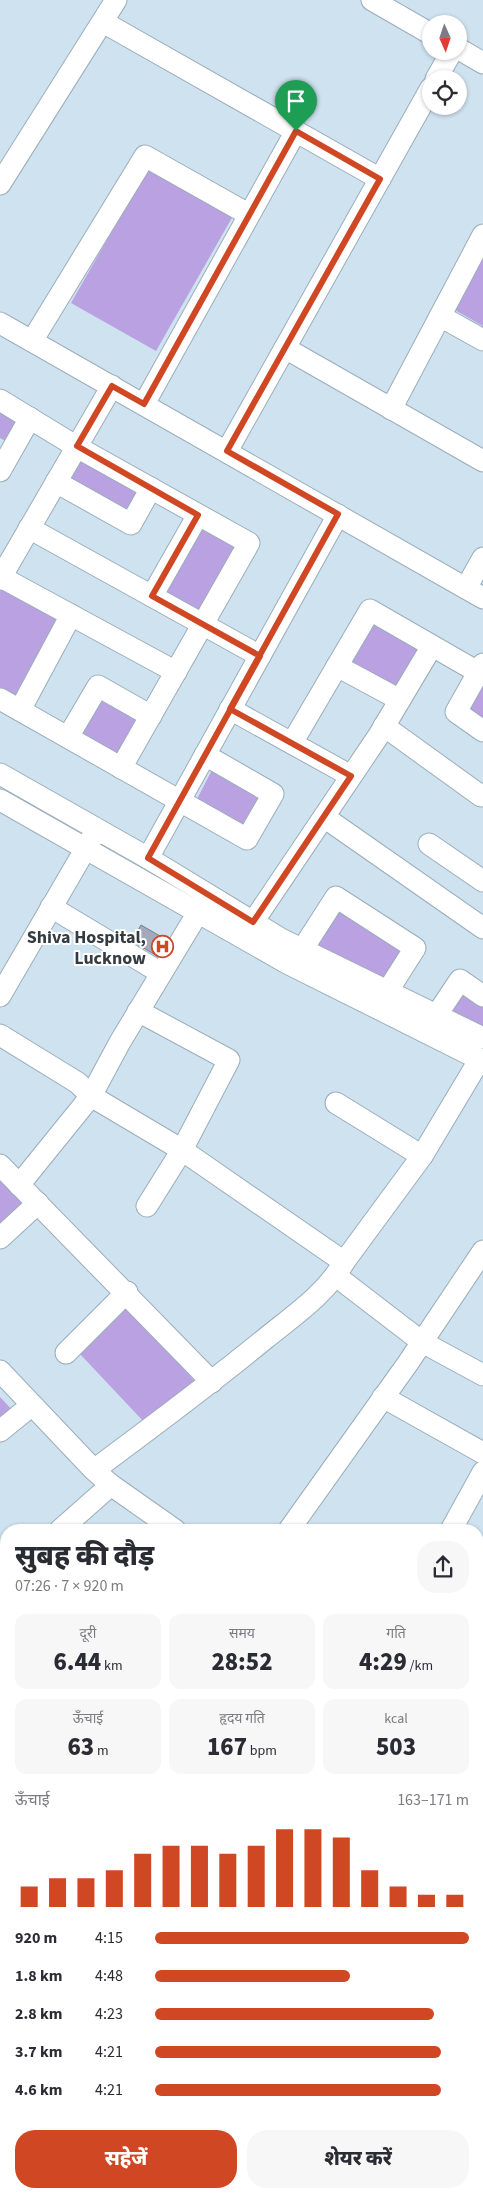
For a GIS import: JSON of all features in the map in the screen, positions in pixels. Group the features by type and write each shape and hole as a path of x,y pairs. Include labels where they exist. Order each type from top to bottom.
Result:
{"street":[{"path":"1,180 116,0"},
{"path":"372,0 422,29"},
{"path":"103,22 380,179"},
{"path":"468,54 483,63"},
{"path":"227,451 422,104"},
{"path":"144,404 248,214 296,131"},
{"path":"32,341 145,156 248,214"},
{"path":"391,409 483,235"},
{"path":"440,316 483,340"},
{"path":"0,324 475,593 483,558"},
{"path":"285,348 483,461"},
{"path":"112,386 0,578 176,672"},
{"path":"0,400 77,446 249,543 121,768"},
{"path":"0,471 6,448 30,418"},
{"path":"56,482 131,524 151,488"},
{"path":"148,858 338,514"},
{"path":"152,596 198,515"},
{"path":"29,528 260,656"},
{"path":"292,743 370,610 432,646 482,670 456,712 483,732"},
{"path":"20,710 71,616"},
{"path":"253,922 384,726 432,646"},
{"path":"338,666 400,700"},
{"path":"68,737 98,686 151,716"},
{"path":"0,699 247,839 273,794 205,755"},
{"path":"230,709 351,776"},
{"path":"384,726 482,796"},
{"path":"1,776 148,858 302,950 483,1038"},
{"path":"0,800 287,963 482,1060 422,1156 340,1269 284,1324 212,1382 94,1470"},
{"path":"324,817 483,928"},
{"path":"0,996 98,830"},
{"path":"429,844 483,881"},
{"path":"19,1185 91,1096 138,1012 209,894"},
{"path":"302,950 336,897 415,948 387,992"},
{"path":"51,907 161,973"},
{"path":"436,1016 460,980 483,996"},
{"path":"138,1012 229,1060 182,1150 147,1206"},
{"path":"0,1034 78,1083 91,1096 182,1150 340,1269 422,1342 483,1375"},
{"path":"336,1103 422,1156"},
{"path":"0,1166 127,1292 212,1382"},
{"path":"0,1238 38,1203"},
{"path":"293,1524 422,1342 483,1251"},
{"path":"66,1353 127,1292"},
{"path":"0,1371 94,1470 111,1485 166,1524"},
{"path":"383,1397 483,1453"},
{"path":"0,1431 32,1405"},
{"path":"455,1524 483,1472"},
{"path":"67,1524 111,1485"}],"shaded area":[{"path":"148,168 233,216 156,351 71,303"},
{"path":"483,257 483,326 453,309"},
{"path":"0,405 23,419 9,443 0,438"},
{"path":"81,456 142,489 127,516 66,483"},
{"path":"201,522 240,544 201,613 162,592"},
{"path":"2,585 63,618 18,700 0,690 0,589"},
{"path":"371,619 423,648 397,693 345,664"},
{"path":"483,679 483,726 462,710"},
{"path":"100,695 139,717 117,755 78,733"},
{"path":"213,768 264,795 245,830 195,803"},
{"path":"337,905 405,949 384,979 315,945"},
{"path":"462,991 483,1005 483,1026 449,1009"},
{"path":"0,1175 26,1204 0,1227"},
{"path":"127,1303 198,1385 145,1423 80,1354"},
{"path":"0,1397 15,1413 0,1425"}],"building":[{"path":"141,925 167,940 157,956 132,941"}],"place":[{"name":"Shiva Hospital, Lucknow","path":"162,947"}],"route":[{"path":"296,131 248,214 144,404 112,386 77,446 198,515 152,596 260,656 230,709 148,858 253,922 351,776 230,709 260,656 338,514 227,451 380,179 296,131"}]}
